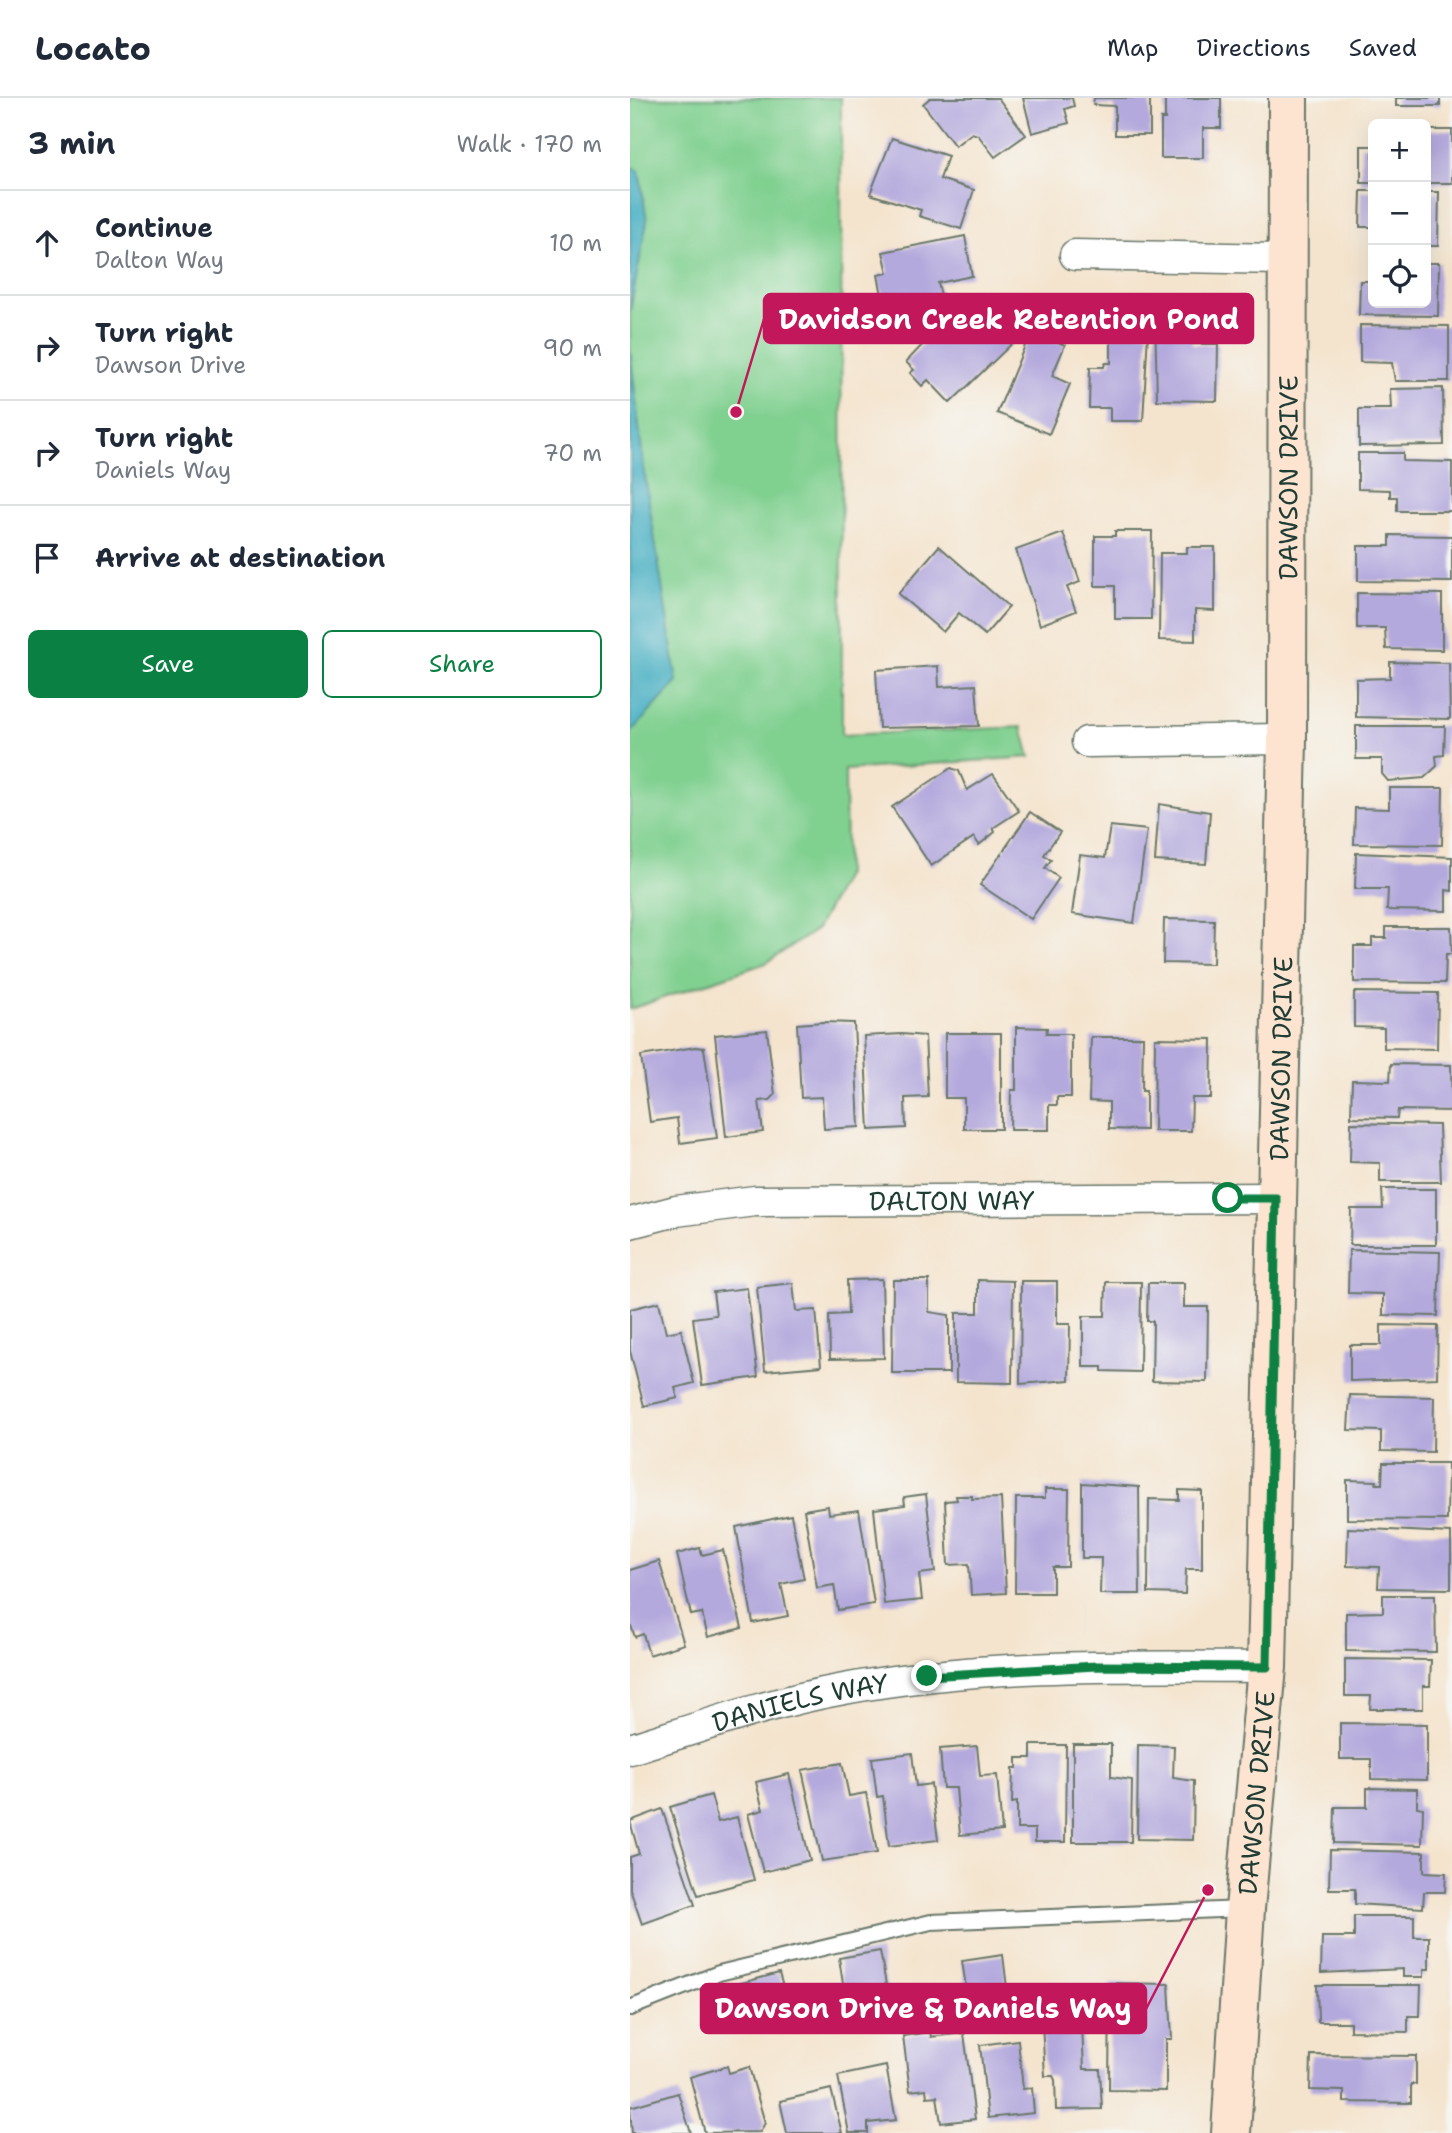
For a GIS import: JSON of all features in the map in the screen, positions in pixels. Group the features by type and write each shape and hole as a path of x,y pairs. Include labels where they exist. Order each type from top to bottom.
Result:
{"street":[{"name":"DAWSON DRIVE","path":"1231,2133 1245,1909 1267,1667 1287,738 1287,98"},
{"path":"1075,256 1286,259"},
{"path":"1087,742 1287,738"},
{"name":"DALTON WAY","path":"630,1223 676,1211 755,1200 1276,1198"},
{"name":"DANIELS WAY","path":"630,1749 779,1703 844,1689 927,1676 1096,1666 1267,1667"}],"lane":[{"path":"630,2008 719,1973 931,1923 1245,1909"}],"green space":[{"path":"630,98 841,98 842,735 1022,727 1030,757 845,770 846,874 817,929 766,963 630,1009"}],"water":[{"path":"630,166 639,171 647,221 630,311"},
{"path":"630,348 644,470 677,682 630,734"}],"building":[{"path":"930,98 998,98 1026,135 995,157 978,135 972,133 955,146 923,104"},
{"path":"1023,98 1072,98 1074,106 1065,109 1069,123 1032,133"},
{"path":"1094,98 1150,98 1150,135 1115,135 1115,106 1093,105"},
{"path":"1165,98 1221,98 1221,128 1203,128 1203,158 1161,158 1161,119 1165,119"},
{"path":"1396,98 1440,98 1440,106 1396,106"},
{"path":"1431,130 1452,130 1452,183 1431,183"},
{"path":"892,138 948,156 940,179 974,190 961,229 919,216 921,210 870,194"},
{"path":"1361,146 1368,146 1368,183 1361,183"},
{"path":"1361,191 1368,191 1368,227 1360,227"},
{"path":"1431,192 1439,192 1438,246 1431,246"},
{"path":"965,236 972,276 938,283 942,300 932,302 933,310 919,312 917,304 885,310 878,275 888,273 883,252"},
{"path":"1431,263 1439,263 1438,316 1359,315 1360,281 1368,281 1368,308 1431,308"},
{"path":"997,307 1022,334 950,403 928,380 922,386 910,373 914,370 906,362 951,315 960,324 969,316 978,325"},
{"path":"1155,312 1192,312 1192,344 1218,344 1217,401 1157,400"},
{"path":"1360,325 1449,326 1449,381 1395,381 1392,363 1360,362"},
{"path":"1031,331 1065,345 1052,376 1070,384 1049,434 997,413"},
{"path":"1111,333 1148,333 1143,421 1110,421 1110,408 1089,408 1090,367 1104,367 1105,363 1111,363"},
{"path":"1443,388 1444,445 1359,446 1359,409 1391,409 1390,389"},
{"path":"1358,453 1403,453 1403,461 1452,462 1452,511 1397,511 1397,497 1390,497 1390,490 1358,489"},
{"path":"1115,531 1152,531 1151,619 1115,619 1115,586 1095,586 1095,536 1115,536"},
{"path":"1063,533 1080,582 1067,587 1076,611 1040,625 1016,550"},
{"path":"1390,535 1452,536 1452,582 1358,581 1358,546 1390,546"},
{"path":"939,546 1009,607 985,635 959,613 943,632 898,594"},
{"path":"1187,547 1215,547 1215,611 1195,610 1195,641 1159,640 1160,553 1187,553"},
{"path":"1357,593 1442,594 1442,650 1386,649 1385,628 1357,628"},
{"path":"1390,662 1449,663 1450,719 1356,717 1356,679 1390,678"},
{"path":"938,666 939,687 976,685 979,726 879,728 876,670"},
{"path":"1356,726 1445,726 1444,755 1436,756 1437,766 1424,778 1388,781 1382,774 1382,759 1356,759"},
{"path":"951,768 959,771 967,790 993,774 1019,811 993,828 995,832 979,845 974,837 931,866 892,807"},
{"path":"1389,788 1443,788 1442,845 1354,844 1355,808 1389,809"},
{"path":"1159,804 1210,812 1206,864 1155,861"},
{"path":"1030,812 1060,832 1044,855 1051,860 1045,868 1059,878 1031,919 980,885"},
{"path":"1110,826 1147,830 1134,923 1072,914 1080,855 1105,858"},
{"path":"1356,853 1452,857 1452,891 1446,890 1446,911 1387,910 1388,889 1355,889"},
{"path":"1164,919 1214,920 1213,964 1163,963"},
{"path":"1386,927 1451,927 1452,954 1446,954 1445,983 1354,982 1354,946 1372,946 1372,938 1386,938"},
{"path":"1354,992 1438,993 1437,1049 1384,1048 1384,1028 1354,1027"},
{"path":"854,1023 859,1127 824,1129 822,1097 801,1098 797,1024"},
{"path":"1016,1027 1047,1028 1046,1034 1071,1034 1071,1097 1057,1097 1057,1105 1049,1105 1049,1130 1010,1130 1011,1090 1016,1090"},
{"path":"767,1030 775,1095 770,1100 759,1101 763,1132 726,1137 715,1035"},
{"path":"945,1033 1001,1033 1001,1129 964,1129 964,1098 945,1098"},
{"path":"864,1036 925,1036 928,1097 905,1098 906,1128 869,1130"},
{"path":"1091,1037 1143,1037 1142,1091 1146,1091 1146,1130 1109,1129 1109,1102 1089,1101"},
{"path":"1155,1038 1212,1039 1211,1098 1192,1098 1191,1131 1154,1131"},
{"path":"695,1047 704,1048 717,1138 680,1143 677,1118 650,1122 641,1056"},
{"path":"1391,1064 1451,1065 1452,1111 1398,1110 1397,1118 1351,1117 1352,1080 1390,1081"},
{"path":"1351,1123 1439,1125 1441,1182 1380,1182 1380,1163 1350,1162"},
{"path":"1382,1189 1436,1189 1436,1245 1350,1245 1351,1209 1383,1209"},
{"path":"1349,1250 1440,1252 1438,1316 1383,1315 1383,1294 1348,1293"},
{"path":"882,1279 884,1358 830,1359 829,1315 848,1314 847,1280"},
{"path":"893,1280 929,1280 929,1312 949,1315 949,1373 892,1373"},
{"path":"978,1280 1013,1281 1012,1383 956,1382 956,1313 978,1313"},
{"path":"1021,1281 1057,1281 1057,1324 1070,1324 1069,1380 1020,1384"},
{"path":"1106,1282 1141,1282 1140,1372 1102,1371 1102,1367 1083,1367 1083,1316 1105,1316"},
{"path":"793,1283 796,1311 816,1310 821,1366 765,1371 757,1287"},
{"path":"1148,1283 1184,1283 1184,1307 1208,1307 1207,1382 1152,1381 1153,1321 1147,1321"},
{"path":"747,1288 758,1377 702,1385 693,1318 716,1315 713,1292"},
{"path":"659,1302 666,1333 681,1330 694,1383 675,1388 678,1398 644,1406 630,1351 630,1309"},
{"path":"1381,1325 1438,1326 1437,1378 1350,1381 1350,1345 1381,1345"},
{"path":"1350,1395 1434,1397 1433,1452 1381,1451 1381,1431 1348,1430"},
{"path":"1383,1463 1448,1463 1447,1520 1347,1519 1347,1480 1377,1481 1376,1484 1382,1484"},
{"path":"1082,1483 1139,1487 1140,1594 1100,1594 1101,1558 1082,1558"},
{"path":"1045,1489 1069,1489 1068,1567 1053,1567 1053,1593 1015,1593 1016,1498 1045,1498"},
{"path":"1179,1490 1202,1491 1202,1569 1186,1569 1185,1594 1148,1593 1149,1499 1179,1500"},
{"path":"926,1494 935,1572 919,1574 922,1600 884,1604 874,1509 905,1505 904,1497"},
{"path":"956,1496 972,1496 972,1499 1001,1498 1006,1593 971,1595 969,1564 948,1565 945,1501 957,1500"},
{"path":"828,1506 829,1514 859,1510 874,1604 838,1610 834,1585 817,1588 804,1510"},
{"path":"791,1515 804,1579 781,1584 788,1616 753,1623 736,1527"},
{"path":"1348,1528 1451,1533 1451,1589 1378,1588 1379,1567 1347,1566"},
{"path":"700,1548 702,1555 723,1550 742,1628 708,1637 702,1613 691,1615 677,1554"},
{"path":"659,1561 684,1644 649,1655 643,1634 635,1637 630,1623 630,1570"},
{"path":"1383,1595 1435,1595 1436,1652 1346,1651 1346,1613 1383,1612"},
{"path":"1345,1659 1431,1660 1430,1686 1423,1686 1423,1709 1370,1709 1371,1696 1345,1696"},
{"path":"1340,1723 1427,1724 1427,1780 1371,1779 1371,1759 1340,1759"},
{"path":"1073,1744 1111,1744 1111,1777 1132,1780 1131,1842 1073,1842"},
{"path":"1031,1745 1066,1745 1065,1842 1035,1842 1035,1829 1017,1829 1017,1802 1012,1803 1013,1768 1017,1768 1017,1758 1031,1758"},
{"path":"1138,1745 1174,1746 1173,1778 1194,1781 1193,1840 1137,1839"},
{"path":"977,1746 980,1776 997,1775 1002,1831 960,1835 956,1788 943,1788 940,1749"},
{"path":"912,1753 916,1786 931,1784 938,1840 889,1846 883,1796 877,1797 872,1758"},
{"path":"842,1763 849,1796 866,1793 877,1853 822,1861 802,1770"},
{"path":"789,1774 810,1860 763,1872 748,1814 763,1810 756,1782"},
{"path":"1367,1788 1417,1789 1417,1807 1423,1808 1422,1845 1334,1843 1335,1807 1367,1807"},
{"path":"711,1795 718,1822 737,1817 754,1880 698,1895 670,1807"},
{"path":"662,1809 695,1905 642,1924 630,1889 630,1857 639,1854 630,1821"},
{"path":"1330,1850 1424,1852 1424,1872 1446,1873 1445,1892 1424,1892 1423,1908 1355,1904 1355,1889 1329,1889"},
{"path":"1354,1916 1414,1916 1414,1937 1429,1937 1429,1969 1424,1969 1424,1977 1403,1977 1403,1969 1321,1973 1322,1937 1354,1937"},
{"path":"880,1951 888,1996 846,2003 839,1958"},
{"path":"1003,1955 1008,1996 968,2001 962,1961"},
{"path":"779,1973 791,2015 749,2026 738,1984"},
{"path":"1110,1983 1169,1984 1172,2039 1166,2039 1166,2091 1109,2090"},
{"path":"1317,1985 1421,1985 1420,2016 1408,2016 1408,2032 1350,2031 1350,2022 1318,2022"},
{"path":"1081,2004 1084,2069 1100,2069 1102,2109 1056,2110 1055,2080 1053,2076 1045,2076 1041,2006"},
{"path":"930,2032 931,2037 964,2033 975,2119 941,2123 937,2096 927,2097 926,2089 910,2091 903,2036"},
{"path":"1018,2040 1023,2089 1032,2088 1034,2113 988,2118 980,2045"},
{"path":"1311,2055 1416,2056 1416,2084 1411,2084 1411,2103 1344,2102 1344,2091 1310,2090"},
{"path":"727,2066 729,2073 749,2067 765,2123 760,2132 705,2133 690,2077"},
{"path":"886,2066 896,2120 868,2123 868,2133 849,2133 838,2076"},
{"path":"831,2089 842,2133 787,2133 780,2101"},
{"path":"678,2093 691,2133 632,2133 630,2107"}],"place":[{"name":"Davidson Creek Retention Pond","path":"736,412"},
{"name":"Dawson Drive & Daniels Way","path":"1208,1890"}],"route":[{"path":"927,1676 1096,1666 1267,1667 1276,1198 1228,1198"}]}
